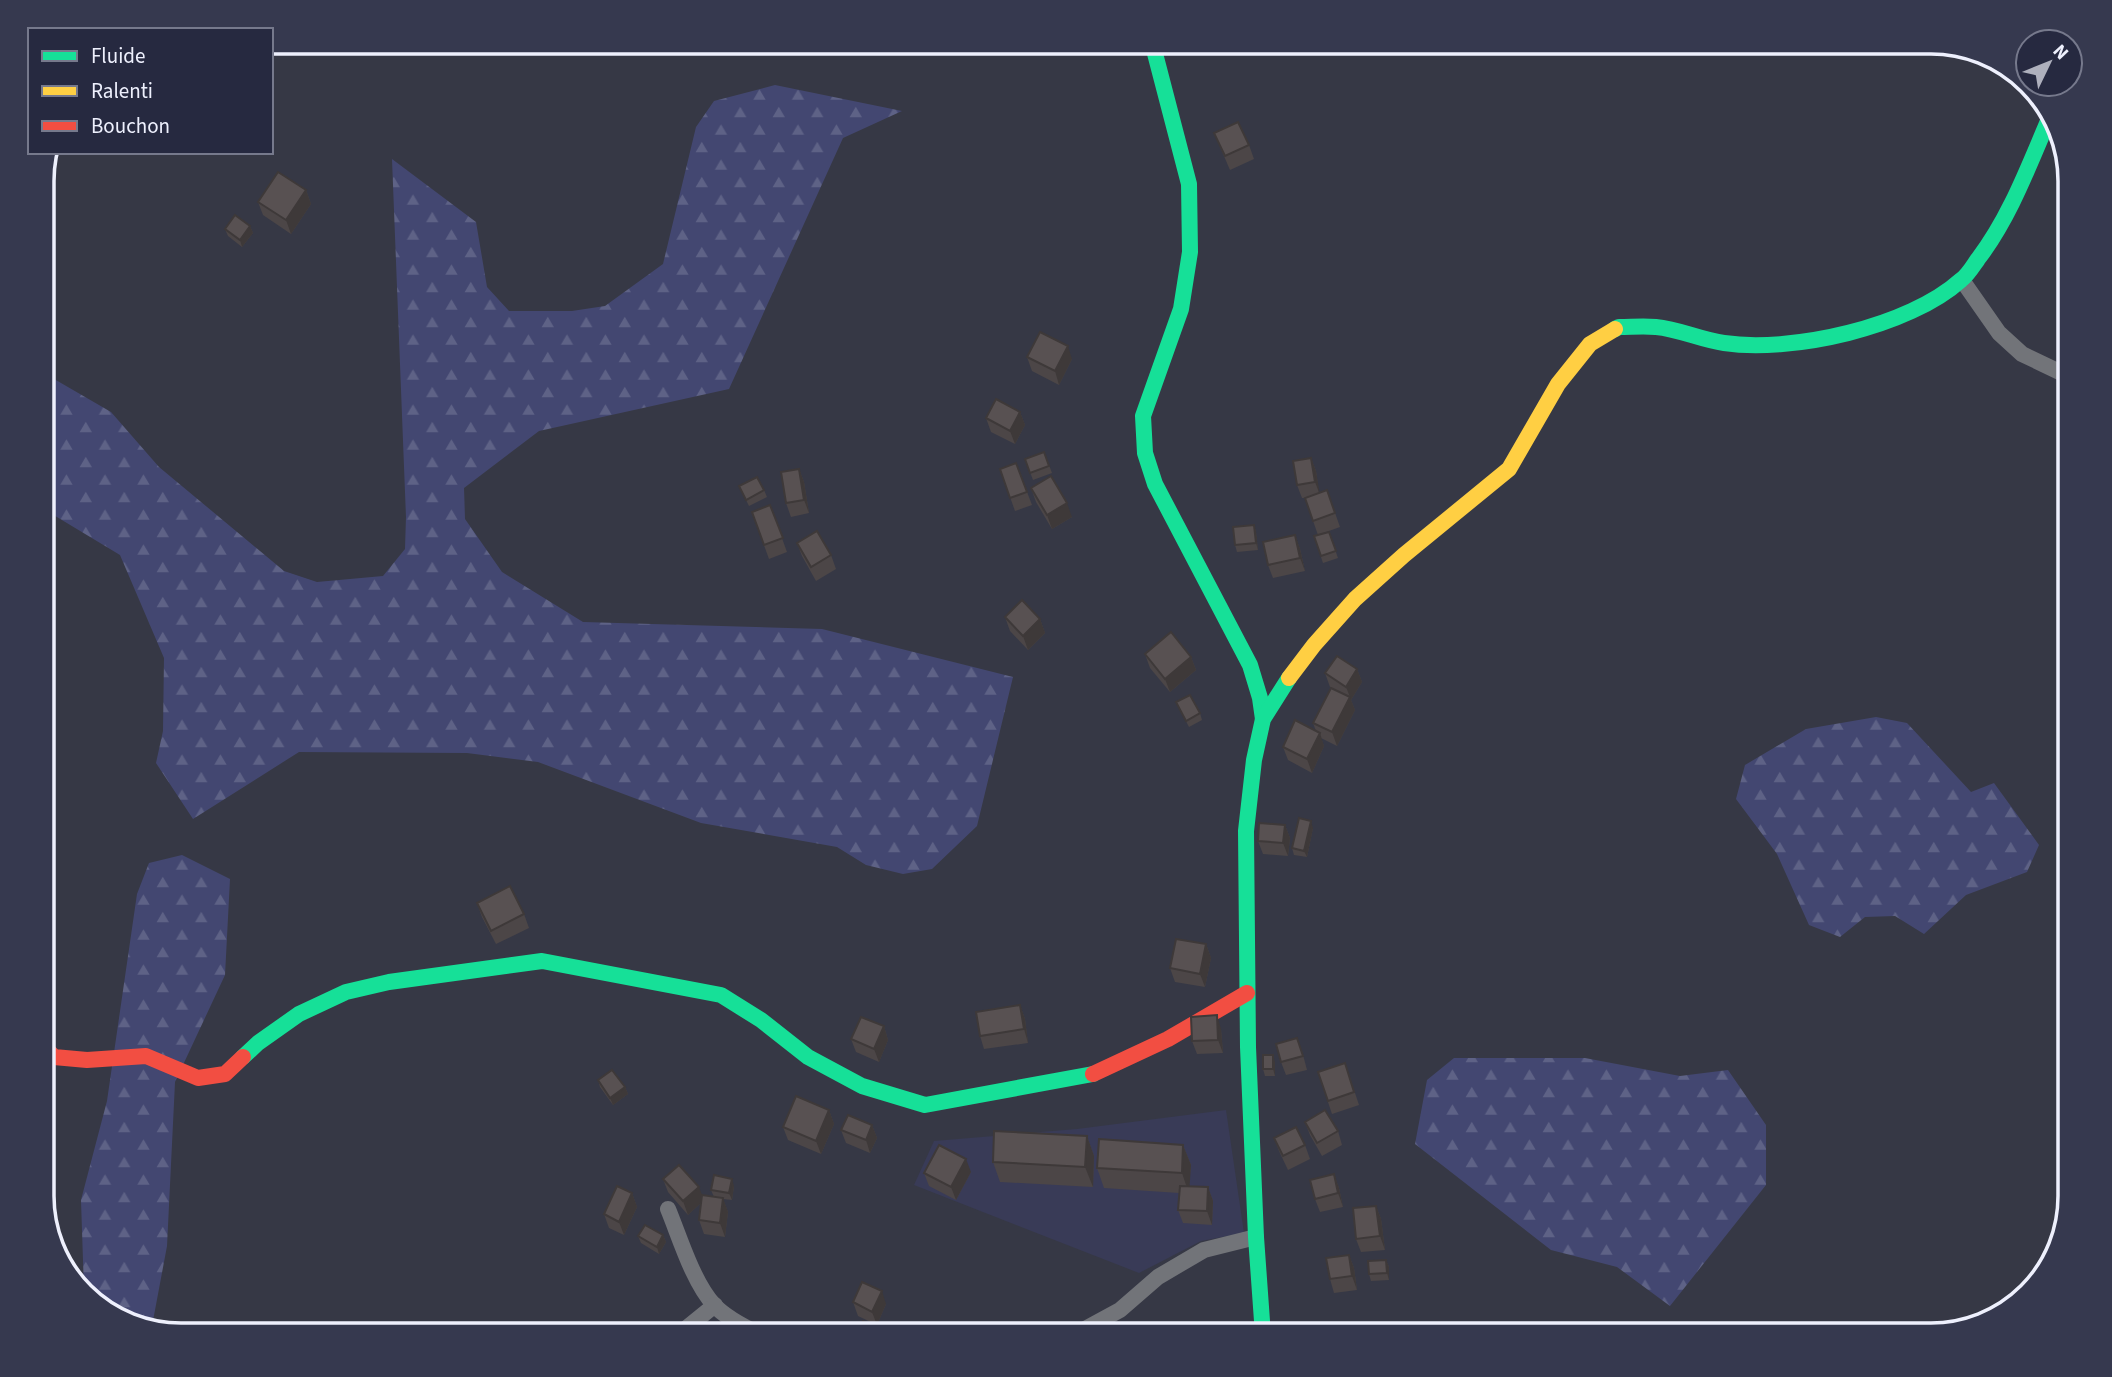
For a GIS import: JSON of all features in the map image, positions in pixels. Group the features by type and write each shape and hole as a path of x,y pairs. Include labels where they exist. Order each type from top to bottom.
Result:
{"street":[{"path":"1155,54 1189,184 1190,252 1181,309 1143,416 1145,453 1155,484 1250,665 1263,719"},
{"path":"1262,1323 1256,1237 1247,993 1246,831 1254,760 1263,719 1284,685 1314,645 1355,599 1509,469 1558,384 1590,344 1619,327 1658,327 1724,343 1778,345 1822,339 1882,323 1928,303 1962,279 1992,241 2017,195 2045,128"},
{"path":"1962,279 1999,333 2022,354 2058,371"},
{"path":"55,1057 87,1060 146,1056 198,1078 212,1077 225,1074 258,1044 299,1014 345,992 388,982 542,961 721,995 761,1020 808,1056 862,1086 925,1105 1088,1076 1168,1039 1247,993"},
{"path":"668,1209 699,1280 715,1305 739,1323"},
{"path":"1096,1323 1120,1310 1158,1277 1204,1250 1256,1237"},
{"path":"693,1323 715,1305"}],"shaded area":[{"path":"1226,1110 1244,1233 1201,1241 1139,1273 914,1185 934,1141 1077,1129"}],"green space":[{"path":"775,85 902,111 843,138 729,389 539,431 464,488 465,519 502,572 583,622 822,629 1013,677 977,826 932,869 903,874 866,865 837,847 701,823 538,762 467,753 299,752 193,819 156,763 163,731 164,658 120,555 55,516 55,380 111,412 159,467 284,571 317,582 383,576 405,549 406,517 392,159 476,222 487,287 509,311 572,311 605,306 663,264 696,127 714,101"},
{"path":"1876,717 1907,723 1971,792 1994,783 2039,845 2027,872 1966,895 1924,934 1895,916 1865,917 1840,937 1809,925 1777,854 1736,799 1745,765 1806,729"},
{"path":"182,855 230,879 225,975 175,1082 167,1246 153,1319 125,1310 97,1291 84,1277 81,1200 107,1101 137,894 149,863"},
{"path":"1454,1058 1585,1058 1680,1076 1728,1070 1766,1125 1766,1185 1670,1306 1617,1267 1551,1250 1415,1144 1427,1080"}],"building":[{"path":"1238,122 1249,145 1225,156 1214,133"},
{"path":"278,172 306,190 286,220 258,202"},
{"path":"235,215 250,226 240,240 225,229"},
{"path":"1040,332 1068,346 1055,371 1027,357"},
{"path":"996,399 1020,412 1010,431 986,418"},
{"path":"1044,452 1049,466 1030,473 1025,459"},
{"path":"1311,458 1315,482 1297,485 1293,461"},
{"path":"1016,463 1027,492 1010,498 1000,469"},
{"path":"799,469 804,500 786,503 781,472"},
{"path":"1051,476 1067,503 1047,515 1031,488"},
{"path":"757,477 764,490 746,500 739,486"},
{"path":"1327,490 1335,513 1313,521 1305,498"},
{"path":"770,505 783,538 764,545 752,512"},
{"path":"1254,525 1256,543 1235,545 1233,527"},
{"path":"817,531 831,555 811,567 797,543"},
{"path":"1329,532 1336,551 1321,556 1314,536"},
{"path":"1295,535 1300,558 1268,565 1263,542"},
{"path":"1022,600 1040,619 1023,636 1005,617"},
{"path":"1171,632 1191,657 1165,679 1145,654"},
{"path":"1337,656 1357,669 1346,687 1325,673"},
{"path":"1331,688 1350,697 1332,732 1313,723"},
{"path":"1190,695 1200,713 1186,721 1176,702"},
{"path":"1295,720 1320,733 1307,759 1283,747"},
{"path":"1299,818 1311,821 1304,851 1292,848"},
{"path":"1259,823 1285,825 1283,843 1258,841"},
{"path":"510,886 524,914 491,931 477,903"},
{"path":"1176,939 1206,944 1200,974 1170,968"},
{"path":"1020,1005 1024,1029 980,1036 976,1012"},
{"path":"1217,1015 1218,1040 1192,1041 1191,1017"},
{"path":"861,1017 884,1026 874,1049 851,1039"},
{"path":"1297,1038 1303,1056 1281,1062 1276,1044"},
{"path":"1263,1055 1273,1055 1273,1069 1263,1069"},
{"path":"1345,1063 1354,1092 1328,1101 1318,1072"},
{"path":"612,1070 625,1087 610,1098 598,1080"},
{"path":"796,1096 829,1110 816,1141 783,1127"},
{"path":"1325,1110 1338,1131 1317,1143 1305,1122"},
{"path":"848,1115 872,1125 866,1140 841,1130"},
{"path":"1296,1127 1305,1145 1283,1156 1274,1138"},
{"path":"994,1131 1087,1136 1085,1167 993,1162"},
{"path":"1099,1139 1183,1145 1182,1173 1097,1168"},
{"path":"939,1145 966,1159 951,1187 924,1173"},
{"path":"679,1165 699,1187 683,1201 663,1179"},
{"path":"1334,1174 1338,1193 1315,1199 1310,1180"},
{"path":"714,1175 732,1179 729,1193 711,1190"},
{"path":"617,1186 632,1193 619,1222 604,1214"},
{"path":"1180,1186 1208,1187 1207,1211 1178,1210"},
{"path":"702,1195 723,1198 720,1223 699,1220"},
{"path":"1376,1206 1380,1236 1356,1239 1353,1208"},
{"path":"645,1225 663,1235 657,1247 638,1236"},
{"path":"1349,1255 1352,1276 1330,1279 1326,1258"},
{"path":"1386,1260 1387,1273 1369,1274 1368,1261"},
{"path":"862,1282 882,1291 872,1312 853,1302"}],"traffic: fast":[{"path":"1155,54 1189,184 1190,252 1181,309 1143,416 1145,453 1155,484 1250,665 1263,719"},
{"path":"1615,329 1656,327 1724,343 1782,344 1848,333 1912,311 1939,297 1964,278 1990,242 2010,207 2045,128"},
{"path":"1262,1323 1248,1047 1246,831 1254,760 1263,719 1289,678"},
{"path":"243,1057 299,1014 346,992 389,982 542,961 721,995 761,1020 808,1057 862,1086 925,1105 1093,1074"}],"traffic: slow":[{"path":"1289,678 1355,599 1509,469 1558,384 1590,344 1615,329"}],"traffic: jam":[{"path":"1093,1074 1168,1039 1247,993"},
{"path":"55,1057 87,1060 146,1056 198,1078 225,1074 243,1057"}]}
